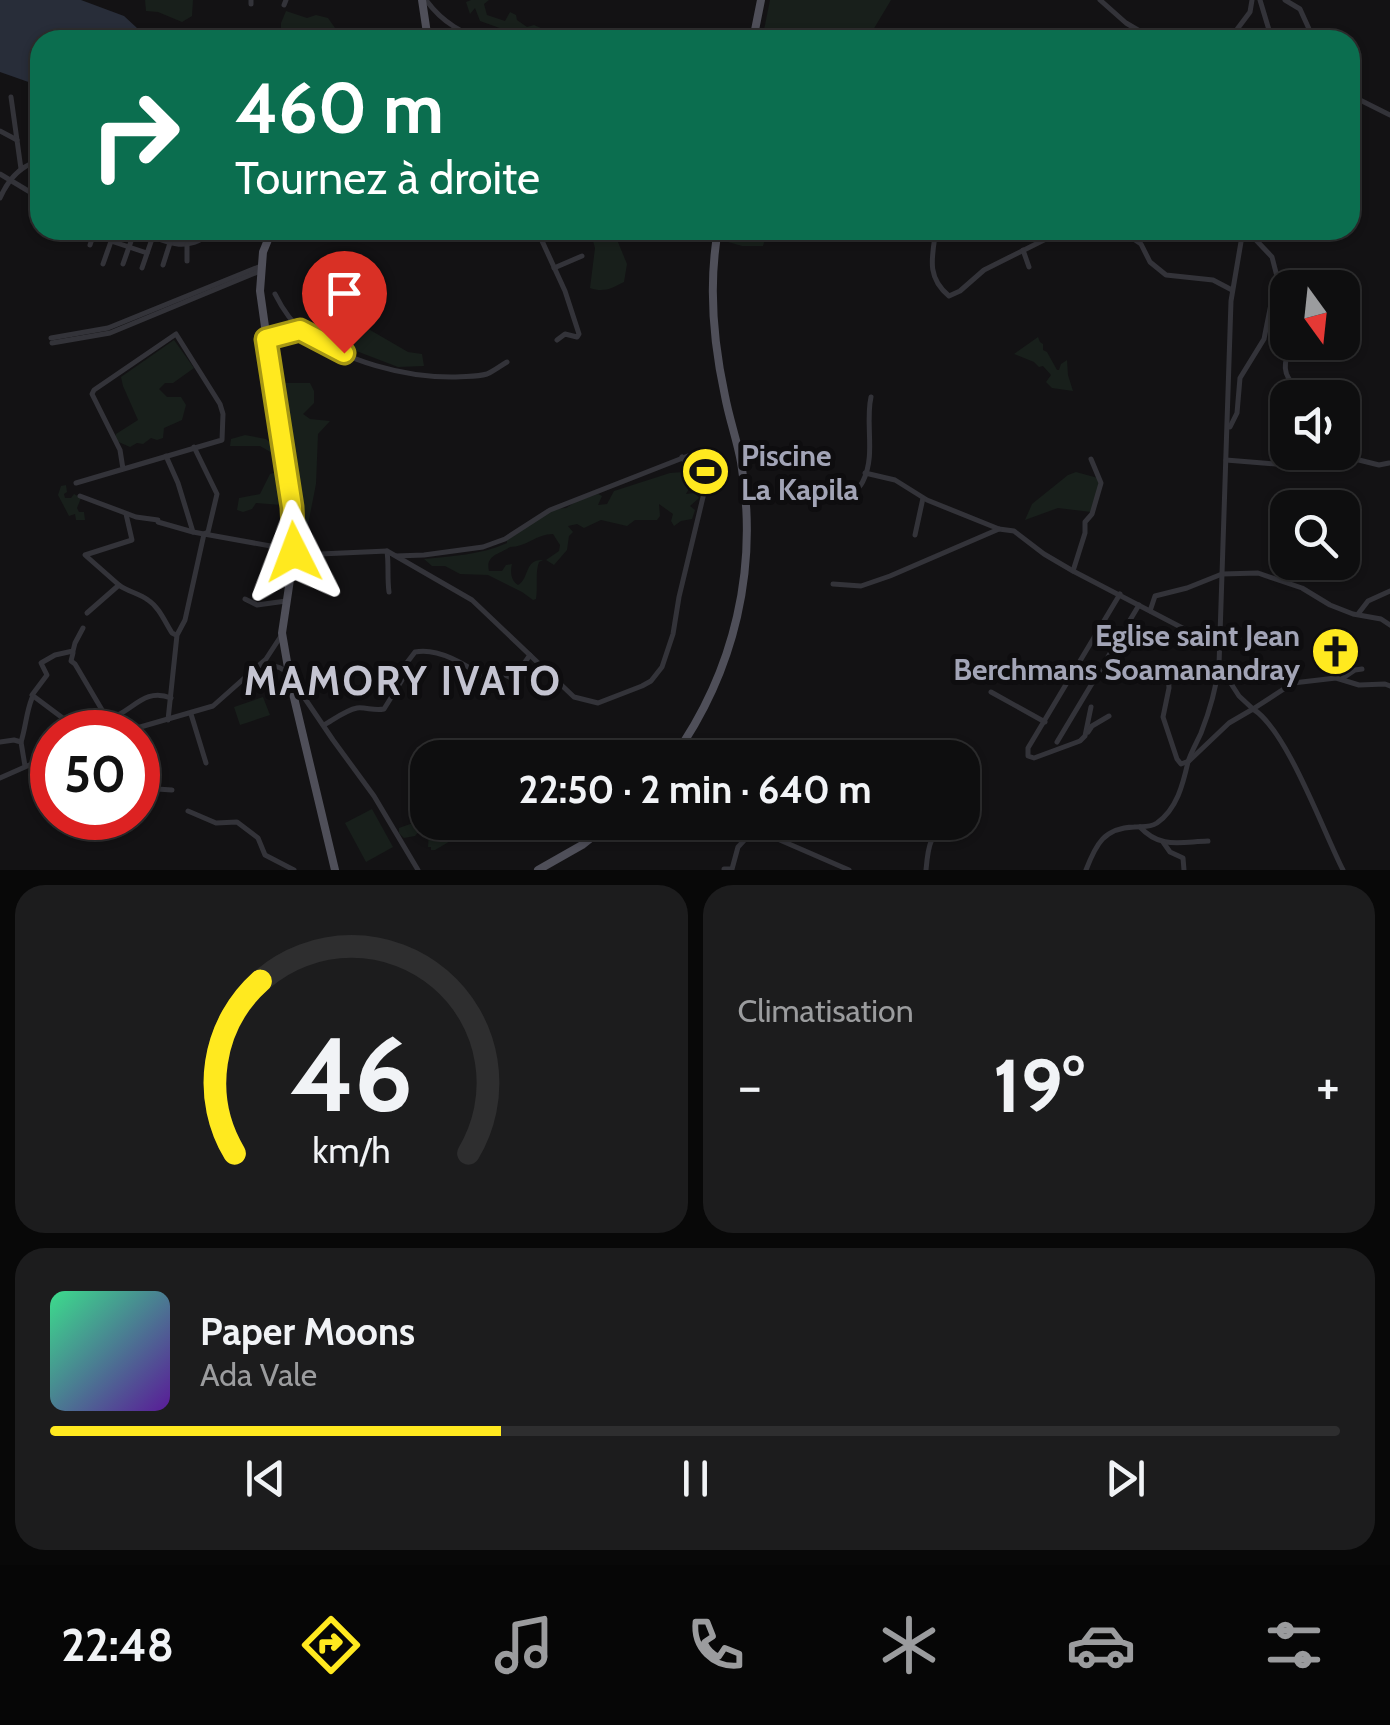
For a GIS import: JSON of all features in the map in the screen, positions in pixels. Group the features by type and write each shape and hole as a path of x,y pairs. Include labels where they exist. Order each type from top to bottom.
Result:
{"main road":[{"path":"424,0 427,30"},
{"path":"755,30 761,0"},
{"path":"268,240 260,268 260,291 292,507 294,551 282,633 335,870"},
{"path":"686,740 722,670 740,612 747,561 748,527 741,460 714,344 712,291 717,240"},
{"path":"538,870 588,840"}],"street":[{"path":"424,0 447,22 462,30"},
{"path":"1100,0 1138,30"},
{"path":"1236,30 1250,12 1252,0"},
{"path":"1260,0 1269,30"},
{"path":"1285,0 1300,9 1309,30"},
{"path":"11,97 21,168"},
{"path":"1360,100 1390,114"},
{"path":"0,131 17,140"},
{"path":"0,197 21,168 30,165"},
{"path":"0,174 30,192"},
{"path":"90,244 91,240"},
{"path":"123,264 133,240"},
{"path":"142,268 152,240"},
{"path":"163,240 187,245 203,240"},
{"path":"542,240 579,334 565,334 556,340"},
{"path":"935,240 933,274 946,295 960,291 984,270 1044,240"},
{"path":"1136,240 1142,244 1150,262 1166,276 1213,280 1232,290"},
{"path":"1086,870 1105,835 1116,829 1150,826 1169,810 1187,775 1215,694 1232,290 1244,240"},
{"path":"1255,240 1272,258 1274,270"},
{"path":"103,264 111,242 147,253"},
{"path":"163,265 170,243"},
{"path":"187,245 188,261"},
{"path":"1023,250 1029,267"},
{"path":"554,268 582,256"},
{"path":"52,341 108,328 260,268"},
{"path":"275,294 300,330 355,358 428,376 482,376 507,362"},
{"path":"1227,433 1237,413 1240,378 1264,338 1270,304"},
{"path":"266,339 300,330"},
{"path":"76,483 222,440 220,404 176,334 92,394 120,450 123,469"},
{"path":"853,494 862,484 868,460 872,397"},
{"path":"168,720 177,635 185,620 216,494 194,448"},
{"path":"396,556 483,547 505,539 550,510 698,452"},
{"path":"166,456 194,532"},
{"path":"80,496 126,514 194,532 294,551 387,551 472,600 574,696 594,703 642,686 658,673 673,634 704,493 682,457"},
{"path":"1226,460 1299,466 1354,458 1379,465 1389,463"},
{"path":"1074,570 1100,483 1091,459"},
{"path":"865,474 896,480 923,498 1014,531 1044,554 1150,612 1220,644"},
{"path":"915,534 923,498"},
{"path":"126,514 132,540 85,555 118,585 150,600 177,635"},
{"path":"833,584 861,586 998,528"},
{"path":"387,551 390,592"},
{"path":"1150,612 1155,596 1222,574 1258,572 1302,588 1330,605 1390,625"},
{"path":"87,613 118,585"},
{"path":"1358,614 1368,601 1390,591"},
{"path":"1109,716 1092,726 1080,741 1028,756 1028,748 1120,594"},
{"path":"245,600 256,605 286,600"},
{"path":"1057,742 1138,605"},
{"path":"84,628 71,661 102,710"},
{"path":"160,722 213,706 259,666 282,633"},
{"path":"324,725 352,710 384,710 413,654 429,650 450,657 486,679 494,668 513,679 530,654"},
{"path":"25,766 25,715 32,695 48,675 41,662 74,651"},
{"path":"1219,665 1239,696 1264,716 1276,732 1344,870"},
{"path":"259,666 279,667 290,675 374,796 418,870"},
{"path":"1341,679 1362,669"},
{"path":"1168,670 1163,717 1181,764 1229,723 1293,684 1341,679 1358,685 1390,686"},
{"path":"1379,685 1390,675"},
{"path":"991,692 1045,722"},
{"path":"127,710 154,695 171,698"},
{"path":"33,696 52,710"},
{"path":"1085,736 1092,708"},
{"path":"190,714 206,763"},
{"path":"0,742 22,742"},
{"path":"0,778 30,764"},
{"path":"160,789 172,790"},
{"path":"188,812 216,823 237,822 258,838 265,855 294,870"},
{"path":"1140,827 1152,839 1163,842 1208,841"},
{"path":"724,868 732,869 738,847 750,834 766,834 843,868"},
{"path":"926,870 928,845 932,840"},
{"path":"1163,842 1170,852 1183,858 1184,870"}],"shaded area":[{"path":"145,0 193,0 192,16 182,22 146,11"},
{"path":"489,0 484,4 487,15 505,21 510,12 527,27 534,25 545,30 505,30 480,21 475,8 470,14 466,2"},
{"path":"770,0 891,0 873,30 764,30"},
{"path":"286,11 307,18 328,18 336,30 281,30"},
{"path":"593,240 617,240 627,264 624,282 604,290 590,288"},
{"path":"721,240 765,240 763,246"},
{"path":"365,327 408,352 422,354 424,366 398,367 351,349"},
{"path":"1038,337 1057,370 1067,360 1073,391 1052,388 1046,382 1051,375 1043,366 1014,354"},
{"path":"174,340 194,368 159,389 167,397 181,397 186,405 182,420 164,428 163,438 157,440 151,438 130,447 114,440 116,434 138,420 121,377"},
{"path":"279,383 310,383 314,403 303,414 310,419 330,421 318,434 316,484 306,535 309,536 303,551 298,550"},
{"path":"245,435 266,439 273,445 274,454 260,446 230,446 231,439"},
{"path":"277,472 281,505 256,503 252,509 237,510 239,498 260,494 270,474"},
{"path":"683,472 690,482 686,494 695,493 699,498 690,506 695,510 692,519 674,526 673,514 659,504 657,520 635,520 627,526 601,520 584,528 577,524 568,526 573,532 567,550 554,565 546,560 559,551 553,534 510,547 491,558 489,571 502,571 512,564 512,576 518,585 533,562 543,560 538,566 536,599 488,575 460,574 445,566 432,566 424,559 497,547 553,509 566,508 598,494 602,496 598,505 607,504 614,491"},
{"path":"1076,472 1098,478 1091,512 1058,508 1025,520 1032,504"},
{"path":"66,485 65,498 74,494 81,498 77,508 84,512 85,520 76,520 75,514 69,516 58,495 61,486"},
{"path":"263,697 270,715 240,725 234,707"},
{"path":"372,809 393,847 366,862 345,823"},
{"path":"410,824 410,837 404,838 399,828"},
{"path":"428,840 452,840 435,850 428,847"}],"water":[{"path":"0,0 81,0 124,16 137,28 30,30 30,82 0,72"}],"place":[{"name":"Piscine La Kapila","path":"706,472"},
{"name":"Eglise saint Jean Berchmans Soamanandray","path":"1335,652"}],"district":[{"name":"MAMORY IVATO","path":"403,680"}],"route":[{"path":"294,552 292,507 266,339 300,330 344,353"}]}
